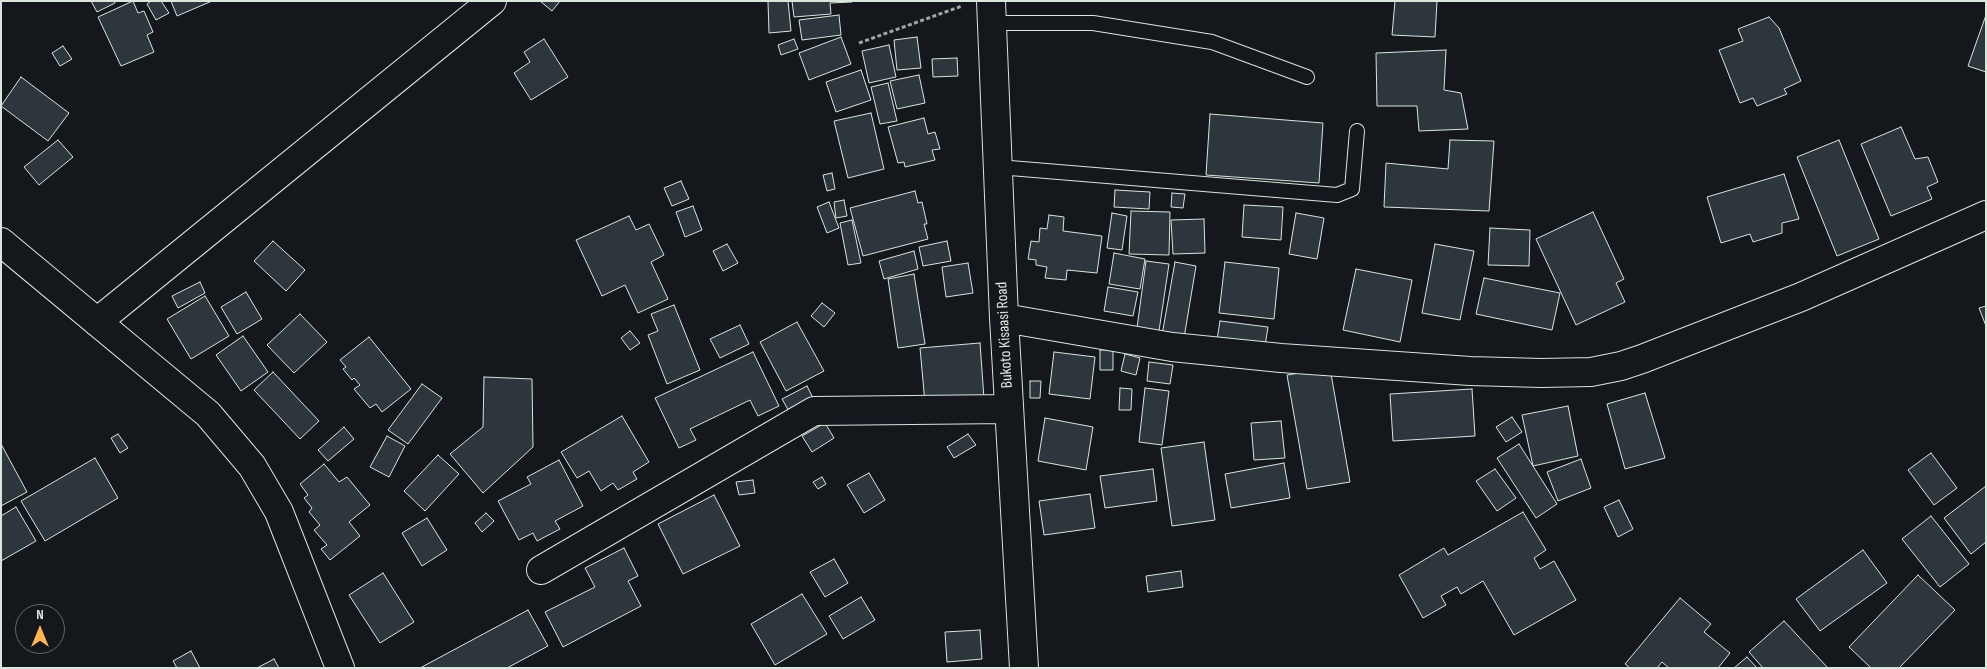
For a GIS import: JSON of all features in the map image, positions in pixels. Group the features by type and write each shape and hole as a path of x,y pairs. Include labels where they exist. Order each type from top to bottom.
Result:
{"street":[{"path":"97,322 492,1"},
{"name":"Bukoto Kisaasi Road","path":"984,10 998,167 1004,318 1024,668"},
{"path":"1004,318 1172,347 1282,358 1470,371 1591,372 1642,360 1801,298 1986,215"},
{"path":"1,242 208,414 252,466 279,512 340,668"},
{"path":"541,570 814,411 1009,409"}],"lane":[{"path":"984,10 1212,42 1307,77"},
{"path":"998,167 1337,194 1352,189 1357,131"}],"path":[{"path":"859,44 984,10"}],"building":[{"path":"91,1 114,1 115,3 97,12"},
{"path":"133,1 138,13 144,11 153,32 147,35 154,52 121,66 98,17"},
{"path":"151,1 161,1 169,13 156,20 147,4"},
{"path":"171,1 212,1 177,16"},
{"path":"540,1 560,1 552,11"},
{"path":"768,1 788,1 791,31 769,33"},
{"path":"792,1 852,2 830,3 831,14 794,17"},
{"path":"1395,1 1437,1 1435,37 1392,35"},
{"path":"839,15 841,35 802,40 799,20"},
{"path":"1986,15 1986,72 1968,66"},
{"path":"1769,17 1779,28 1801,81 1784,89 1787,94 1757,106 1753,98 1740,103 1719,50 1743,41 1738,29"},
{"path":"841,37 851,64 809,80 799,53"},
{"path":"917,37 921,68 897,70 894,40"},
{"path":"544,39 568,77 531,100 514,73 530,62 524,52"},
{"path":"794,39 798,49 781,55 778,45"},
{"path":"889,45 896,77 869,83 862,51"},
{"path":"63,46 72,59 60,66 52,53"},
{"path":"1446,50 1444,90 1461,93 1468,129 1419,131 1417,106 1377,106 1376,53"},
{"path":"957,58 958,76 933,77 932,59"},
{"path":"861,70 871,100 836,112 826,82"},
{"path":"919,75 925,103 897,109 890,81"},
{"path":"21,77 69,113 48,141 1,106"},
{"path":"888,83 897,121 880,124 871,87"},
{"path":"871,113 884,169 848,178 834,121"},
{"path":"1210,114 1323,123 1319,183 1206,175"},
{"path":"924,118 928,134 935,132 940,149 932,150 935,160 905,167 904,162 898,163 888,127"},
{"path":"1901,127 1915,159 1928,157 1938,182 1927,187 1932,199 1891,216 1861,144"},
{"path":"58,140 73,157 39,185 24,167"},
{"path":"1450,140 1494,141 1489,211 1384,207 1386,163 1448,169"},
{"path":"1839,140 1879,239 1837,256 1797,157"},
{"path":"832,173 835,189 827,191 823,175"},
{"path":"1784,174 1799,219 1782,223 1782,233 1753,242 1750,234 1721,243 1707,197"},
{"path":"681,181 689,199 672,206 664,188"},
{"path":"1115,190 1150,192 1149,209 1114,207"},
{"path":"915,191 918,203 922,202 927,224 924,224 928,239 863,256 850,208"},
{"path":"1172,193 1185,194 1183,208 1171,207"},
{"path":"844,200 847,216 836,218 834,202"},
{"path":"829,202 839,228 827,233 817,207"},
{"path":"1244,205 1283,207 1281,240 1242,237"},
{"path":"693,206 702,230 685,237 676,212"},
{"path":"1131,211 1170,212 1169,255 1129,254"},
{"path":"1593,212 1624,279 1616,283 1625,302 1576,325 1536,239"},
{"path":"1112,213 1127,216 1122,250 1107,248"},
{"path":"1296,213 1324,218 1317,259 1289,254"},
{"path":"1049,215 1064,217 1063,231 1102,236 1097,273 1067,270 1066,280 1045,278 1047,267 1036,265 1036,260 1028,259 1031,241 1039,242 1040,228 1047,229"},
{"path":"629,216 636,230 649,224 664,255 651,262 668,299 638,313 625,285 602,296 576,240"},
{"path":"1204,219 1205,253 1173,254 1171,220"},
{"path":"852,220 861,263 848,265 840,223"},
{"path":"1490,228 1530,230 1529,266 1488,265"},
{"path":"273,241 305,270 286,291 254,261"},
{"path":"947,241 951,261 923,266 919,247"},
{"path":"727,244 738,263 723,271 713,251"},
{"path":"1435,244 1474,251 1460,320 1422,313"},
{"path":"914,251 918,269 884,279 879,261"},
{"path":"1114,253 1145,259 1140,289 1109,284"},
{"path":"1146,261 1169,264 1159,331 1137,328"},
{"path":"1175,262 1196,266 1184,338 1162,335"},
{"path":"1225,262 1279,268 1274,319 1219,313"},
{"path":"968,263 973,293 946,297 942,267"},
{"path":"1356,269 1412,280 1400,342 1343,330"},
{"path":"914,274 925,344 898,348 888,279"},
{"path":"1484,278 1560,293 1552,330 1476,314"},
{"path":"200,282 205,293 178,308 172,296"},
{"path":"1108,287 1138,292 1133,316 1104,311"},
{"path":"246,292 262,319 237,334 221,307"},
{"path":"205,296 229,336 191,359 167,319"},
{"path":"822,303 835,313 824,327 811,316"},
{"path":"674,305 700,370 667,384 648,335 658,331 651,314"},
{"path":"1986,306 1986,326 1979,308"},
{"path":"300,314 327,342 294,373 267,345"},
{"path":"1220,321 1268,327 1265,346 1217,340"},
{"path":"797,322 824,371 786,391 760,342"},
{"path":"740,325 749,344 720,358 710,339"},
{"path":"630,331 640,343 630,350 621,338"},
{"path":"243,336 268,372 241,391 216,355"},
{"path":"369,337 411,389 382,412 376,404 370,408 354,389 360,385 354,378 352,380 343,369 346,367 340,360"},
{"path":"980,343 984,399 925,403 920,348"},
{"path":"1100,350 1113,350 1113,370 1100,370"},
{"path":"753,352 779,406 758,416 750,400 690,429 696,440 679,448 655,398"},
{"path":"1054,352 1095,357 1090,399 1049,394"},
{"path":"1125,354 1140,358 1136,375 1121,371"},
{"path":"1149,362 1173,365 1170,384 1147,381"},
{"path":"1330,368 1350,482 1307,489 1287,375"},
{"path":"273,372 319,421 300,439 254,390"},
{"path":"484,377 532,379 533,447 483,493 450,454 483,427"},
{"path":"1030,381 1041,381 1040,398 1030,398"},
{"path":"422,384 442,398 408,444 388,430"},
{"path":"807,386 814,400 790,413 782,399"},
{"path":"1120,388 1132,389 1131,410 1119,410"},
{"path":"1145,388 1169,391 1162,445 1139,442"},
{"path":"1472,389 1475,436 1393,441 1390,394"},
{"path":"1645,393 1665,458 1625,469 1607,404"},
{"path":"1568,406 1578,456 1533,466 1522,415"},
{"path":"622,416 649,462 633,472 637,479 618,490 613,483 601,491 589,471 577,478 561,452"},
{"path":"1512,417 1522,432 1506,442 1496,427"},
{"path":"1045,418 1093,427 1086,470 1038,461"},
{"path":"1281,421 1285,458 1254,460 1251,423"},
{"path":"825,423 834,438 812,452 802,436"},
{"path":"344,427 354,439 328,461 318,450"},
{"path":"118,434 128,448 120,453 111,438"},
{"path":"968,434 976,445 954,458 947,447"},
{"path":"387,436 405,446 389,477 370,467"},
{"path":"1204,442 1215,520 1172,526 1161,448"},
{"path":"1,444 27,492 1,506"},
{"path":"1519,444 1557,504 1536,518 1497,458"},
{"path":"1931,453 1957,488 1934,505 1908,470"},
{"path":"438,455 459,474 425,511 404,491"},
{"path":"95,458 118,498 45,541 21,501"},
{"path":"1581,459 1591,488 1558,501 1547,472"},
{"path":"559,460 583,506 555,521 560,529 537,541 533,533 519,540 498,501 531,484 527,477"},
{"path":"1284,463 1290,498 1231,508 1225,474"},
{"path":"324,464 339,482 347,477 370,505 349,522 360,536 330,560 321,549 327,545 314,530 320,525 309,512 312,508 304,498 308,495 300,484"},
{"path":"1153,469 1157,501 1105,508 1100,476"},
{"path":"1495,469 1516,498 1497,511 1476,481"},
{"path":"869,473 885,500 864,513 847,485"},
{"path":"822,477 826,484 818,489 813,482"},
{"path":"753,480 755,493 739,495 736,482"},
{"path":"1986,486 1986,542 1971,554 1944,518"},
{"path":"1090,494 1095,528 1044,535 1039,501"},
{"path":"714,495 740,546 683,574 658,524"},
{"path":"1619,500 1633,529 1618,537 1604,507"},
{"path":"16,507 36,541 1,561 1,516"},
{"path":"1523,512 1546,550 1534,558 1540,569 1554,561 1576,600 1514,635 1483,581 1461,594 1457,587 1441,596 1446,605 1423,618 1399,575 1444,548 1448,555"},
{"path":"486,513 494,521 482,532 475,523"},
{"path":"1931,516 1969,564 1940,587 1902,539"},
{"path":"427,518 447,550 422,566 402,533"},
{"path":"624,548 638,576 628,581 641,606 563,647 545,612 595,587 585,568"},
{"path":"1863,550 1887,583 1820,631 1796,599"},
{"path":"834,559 848,583 825,597 810,572"},
{"path":"1181,571 1183,587 1148,592 1146,576"},
{"path":"383,573 414,622 380,643 349,595"},
{"path":"1918,575 1955,610 1899,668 1871,668 1849,647"},
{"path":"802,594 827,634 775,665 751,624"},
{"path":"861,597 875,620 843,639 829,616"},
{"path":"1680,598 1711,624 1704,632 1730,653 1718,668 1669,668 1662,662 1657,668 1630,668 1625,664"},
{"path":"528,610 548,646 507,668 420,668"},
{"path":"1784,621 1828,668 1763,668 1749,652"},
{"path":"980,630 982,659 947,662 945,632"},
{"path":"191,651 200,668 177,668 173,661"},
{"path":"1747,657 1757,668 1734,668"},
{"path":"274,659 279,668 257,668"}]}
